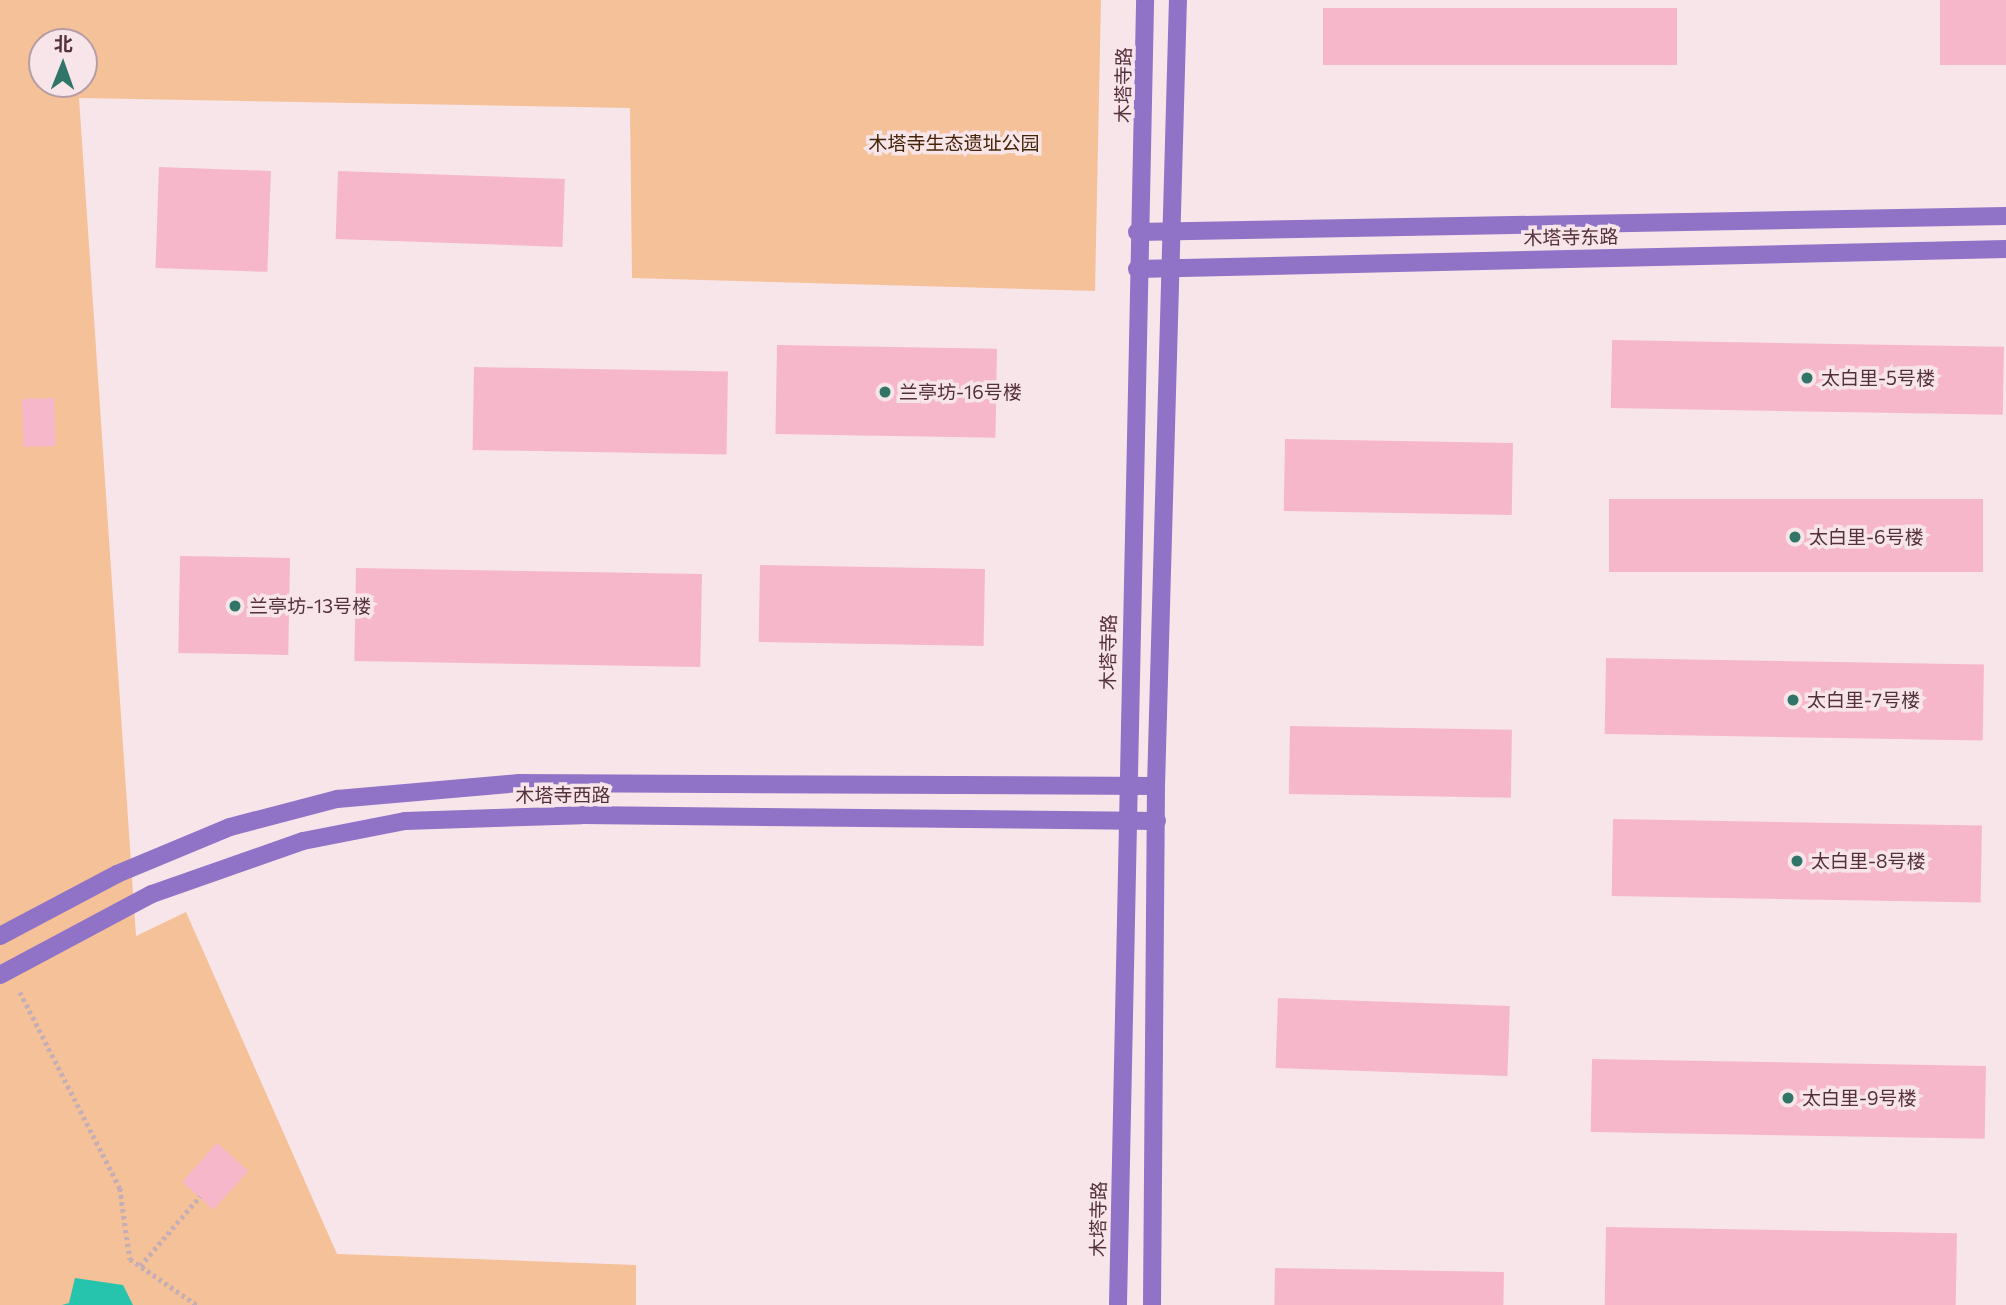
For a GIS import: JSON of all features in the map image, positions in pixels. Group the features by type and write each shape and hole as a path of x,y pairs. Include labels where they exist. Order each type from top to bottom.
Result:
{"street":[{"name":"木塔寺路","path":"1118,1305 1137,232 1145,0"},
{"path":"1152,1305 1156,786 1178,0"},
{"name":"木塔寺东路","path":"1137,232 2006,216"},
{"name":"木塔寺东路","path":"1137,269 2006,249"},
{"name":"木塔寺西路","path":"0,936 117,874 230,827 337,799 519,783 1156,786"},
{"name":"木塔寺西路","path":"4,972 152,894 303,841 405,821 542,816 1157,821"}],"path":[{"path":"4,972 120,1188 130,1259 197,1305"},
{"path":"140,1266 200,1196"}],"green space":[{"name":"木塔寺生态遗址公园","path":"0,0 1101,0 1095,291 632,278 630,108 79,98 136,936 186,912 337,1254 636,1265 636,1305 0,1305"}],"shaded area":[{"path":"75,1278 123,1285 133,1305 62,1305 69,1303"}],"building":[{"path":"1940,0 2006,0 2006,65 1940,65"},
{"path":"1323,8 1677,8 1677,65 1323,65"},
{"path":"159,167 271,171 267,272 155,268"},
{"path":"338,171 565,179 562,247 336,239"},
{"name":"太白里-5号楼","path":"1612,340 2004,347 2003,415 1611,408"},
{"name":"兰亭坊-16号楼","path":"777,345 997,349 995,438 775,434"},
{"path":"474,367 728,371 727,454 473,450"},
{"path":"54,398 56,446 24,447 22,399"},
{"path":"1285,439 1513,443 1512,515 1284,511"},
{"name":"太白里-6号楼","path":"1609,499 1983,499 1983,572 1609,572"},
{"name":"兰亭坊-13号楼","path":"180,556 290,558 288,655 178,653"},
{"path":"760,565 985,569 984,646 759,642"},
{"path":"356,568 702,574 700,667 354,661"},
{"name":"太白里-7号楼","path":"1606,658 1984,665 1983,741 1605,734"},
{"path":"1290,726 1512,730 1511,798 1289,794"},
{"name":"太白里-8号楼","path":"1613,819 1982,825 1981,902 1612,896"},
{"path":"1278,998 1510,1006 1507,1076 1276,1068"},
{"name":"太白里-9号楼","path":"1592,1059 1986,1066 1985,1139 1591,1132"},
{"path":"217,1143 248,1171 213,1210 182,1182"},
{"path":"1606,1227 1957,1233 1956,1305 1605,1305"},
{"path":"1275,1268 1504,1272 1503,1305 1274,1305"}],"place":[{"name":"太白里-5号楼","path":"1807,378"},
{"name":"兰亭坊-16号楼","path":"885,392"},
{"name":"太白里-6号楼","path":"1795,537"},
{"name":"兰亭坊-13号楼","path":"235,606"},
{"name":"太白里-7号楼","path":"1793,700"},
{"name":"太白里-8号楼","path":"1797,861"},
{"name":"太白里-9号楼","path":"1788,1098"}]}
